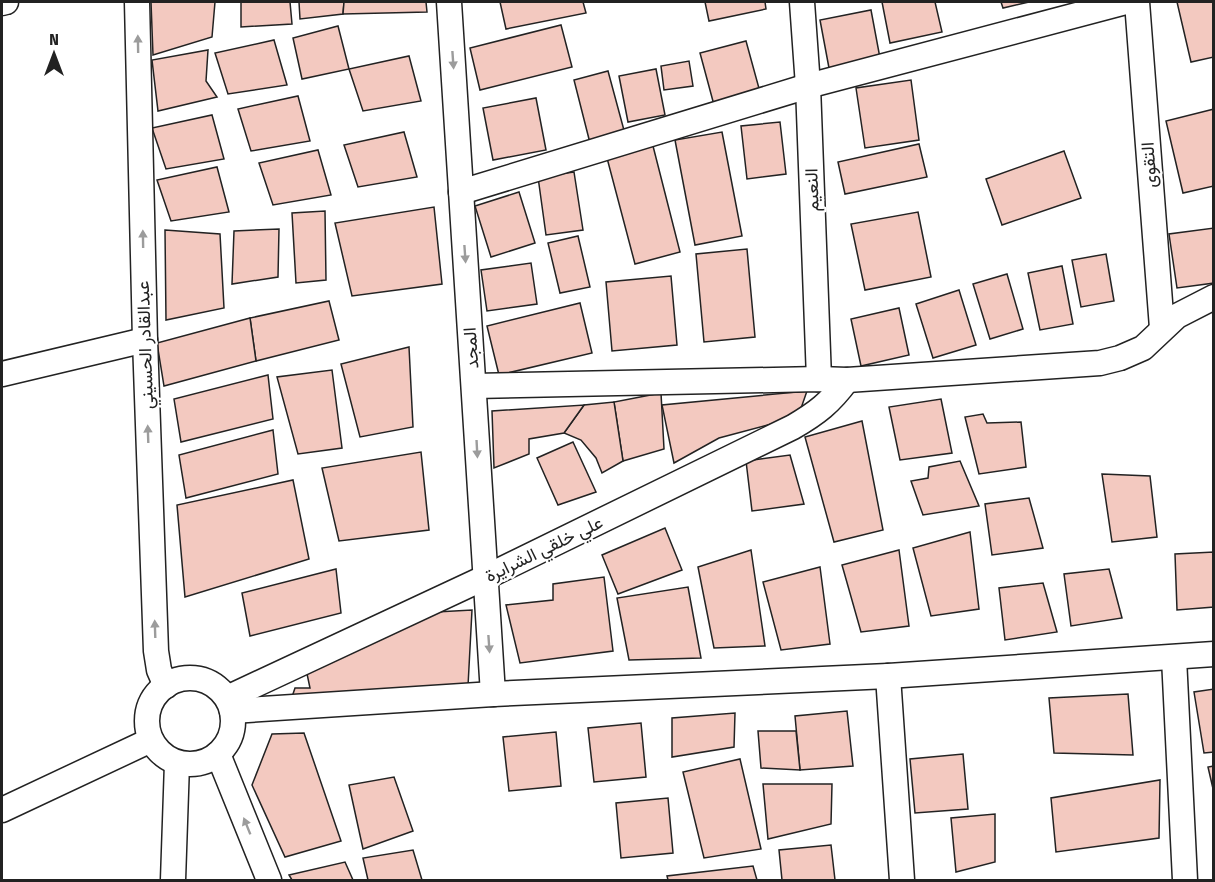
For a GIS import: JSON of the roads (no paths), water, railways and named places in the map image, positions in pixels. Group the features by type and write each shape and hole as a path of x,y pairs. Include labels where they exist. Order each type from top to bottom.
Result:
{"street":[{"name":"عبدالقادر الحسيني","path":"137,2 145,340 156,651 159,670 166,686"},
{"name":"المجد","path":"449,2 493,694"},
{"name":"النعيم","path":"802,2 808,86 819,379"},
{"path":"461,192 808,86 1126,2"},
{"name":"التقوى","path":"1137,2 1162,328"},
{"path":"474,386 847,380 1100,363 1120,358 1143,348 1177,316 1214,297"},
{"path":"2,374 145,340"},
{"name":"علي خلقي الشرايرة","path":"230,705 794,427 818,413 833,399 847,380"},
{"path":"230,705 888,676 1214,654"},
{"path":"1174,658 1185,880"},
{"path":"888,676 902,880"},
{"path":"192,678 206,681 218,688 230,705 234,723 232,735 226,746 211,759 194,764 177,762 158,750 151,740 147,716 150,704 166,686 178,680 192,678"},
{"path":"2,810 151,740"},
{"path":"218,754 268,880"},
{"path":"173,880 177,762"}]}
